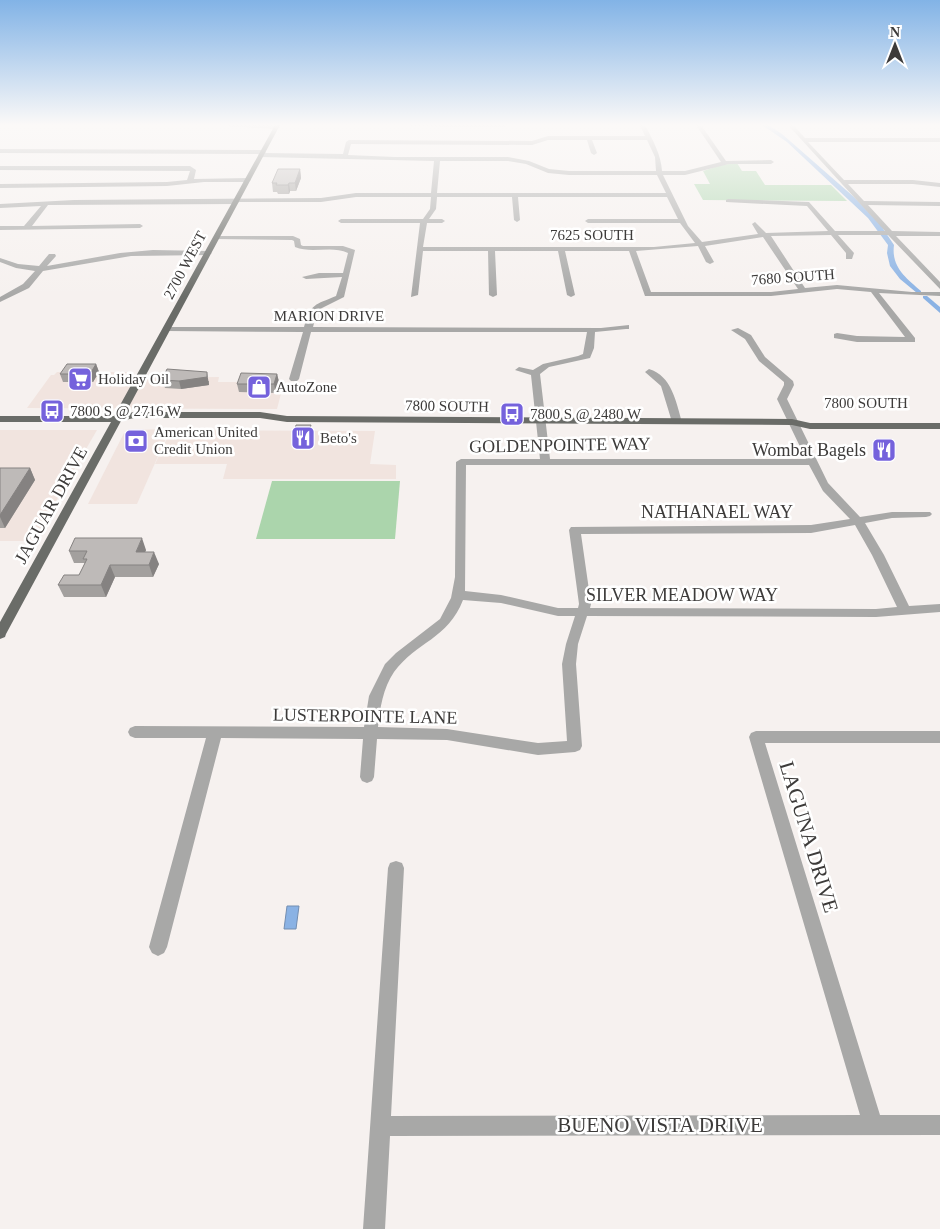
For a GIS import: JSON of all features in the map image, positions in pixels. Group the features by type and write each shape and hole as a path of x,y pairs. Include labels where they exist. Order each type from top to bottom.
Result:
{"main road":[{"name":"2700 WEST","path":"118,419 247,182"},
{"name":"7800 SOUTH","path":"792,422 806,418 940,418"},
{"name":"7800 SOUTH","path":"0,419 118,419 131,422 256,422 281,419 792,422 810,426 940,426"},
{"name":"JAGUAR DRIVE","path":"0,634 118,419"}],"street":[{"path":"0,186 186,182"},
{"path":"414,295 423,221 433,209 435,182"},
{"path":"663,182 690,235 701,245 710,262"},
{"path":"843,182 886,234 940,287"},
{"path":"905,182 940,185"},
{"path":"0,192 8,186"},
{"path":"515,195 517,220"},
{"path":"0,206 316,200 349,196 669,195"},
{"path":"728,201 807,203 850,253 849,258"},
{"path":"862,203 940,204"},
{"path":"26,228 46,204"},
{"path":"341,221 442,221"},
{"path":"588,221 682,221"},
{"path":"754,224 769,238 804,291"},
{"path":"0,228 140,226"},
{"name":"7625 SOUTH","path":"419,249 632,249 701,245 764,235 940,234"},
{"path":"216,238 293,238 298,240 297,246 302,248 349,249 351,254 340,297 315,309 307,329 294,378"},
{"path":"491,249 493,295"},
{"path":"561,249 570,295"},
{"name":"7680 SOUTH","path":"632,249 648,294 771,294 837,287 912,294 940,294"},
{"path":"0,260 18,267 40,269 68,266 132,254 208,253"},
{"path":"128,261 132,254"},
{"path":"0,300 20,291 52,256"},
{"path":"306,277 346,275"},
{"path":"837,336 857,340 912,340 874,290"},
{"name":"MARION DRIVE","path":"167,329 591,330 626,327"},
{"path":"219,339 224,329"},
{"path":"434,340 435,330"},
{"path":"545,462 535,373 538,369 549,364 586,356 590,348 591,330"},
{"path":"735,330 748,337 762,359 788,381 789,384 782,399 792,422 829,494 858,521 906,612"},
{"path":"519,370 535,373"},
{"path":"649,372 657,375 663,381 677,422"},
{"name":"GOLDENPOINTE WAY","path":"367,776 376,691 381,680 401,656 432,635 442,625 450,616 459,595 461,462 813,462"},
{"name":"NATHANAEL WAY","path":"584,612 584,598 575,530 801,530 903,514 926,514"},
{"name":"SILVER MEADOW WAY","path":"459,595 501,599 558,612 906,612 940,608"},
{"name":"LUSTERPOINTE LANE","path":"136,732 445,734 507,747 555,749 575,746 569,664 572,644 584,612"},
{"path":"158,947 215,732"},
{"name":"LAGUNA DRIVE","path":"872,1125 756,737 940,737"},
{"path":"374,1229 396,868"},
{"name":"BUENO VISTA DRIVE","path":"381,1126 940,1125"}],"shaded area":[{"path":"57,372 133,372 130,378 219,377 218,382 284,382 277,409 27,408 51,375"},
{"path":"170,429 137,504 88,504 124,433 132,430"},
{"path":"0,430 97,430 33,541 0,541"},
{"path":"171,430 375,431 370,464 396,465 396,479 223,479 227,464 155,464"}],"green space":[{"path":"709,182 763,182 765,185 831,185 847,201 703,200 694,184 710,184"},
{"path":"272,481 400,481 395,539 256,539"}],"water":[{"path":"287,906 299,906 296,929 284,929"}],"building":[{"path":"295,182 289,183 288,185 272,183"},
{"path":"67,364 96,364 90,374 60,374"},
{"path":"167,369 207,372 207,377 179,381 162,380"},
{"path":"241,373 277,374 274,384 237,384"},
{"path":"296,425 311,425 307,439 293,439"},
{"path":"0,468 30,468 0,515"},
{"path":"75,538 142,538 136,552 154,552 149,565 110,565 101,585 58,585 64,575 79,575 87,559 83,559 87,551 69,551"}],"waterway":[{"path":"833,182 870,216 878,226 891,245 890,253 893,266 919,292"},
{"path":"925,297 940,311"}],"place":[{"name":"Holiday Oil","path":"80,379"},
{"name":"AutoZone","path":"259,387"},
{"name":"7800 S @ 2716 W","path":"52,411"},
{"name":"7800 S @ 2480 W","path":"512,414"},
{"name":"Beto's","path":"303,438"},
{"name":"American United Credit Union","path":"136,441"},
{"name":"Wombat Bagels","path":"884,450"}]}
